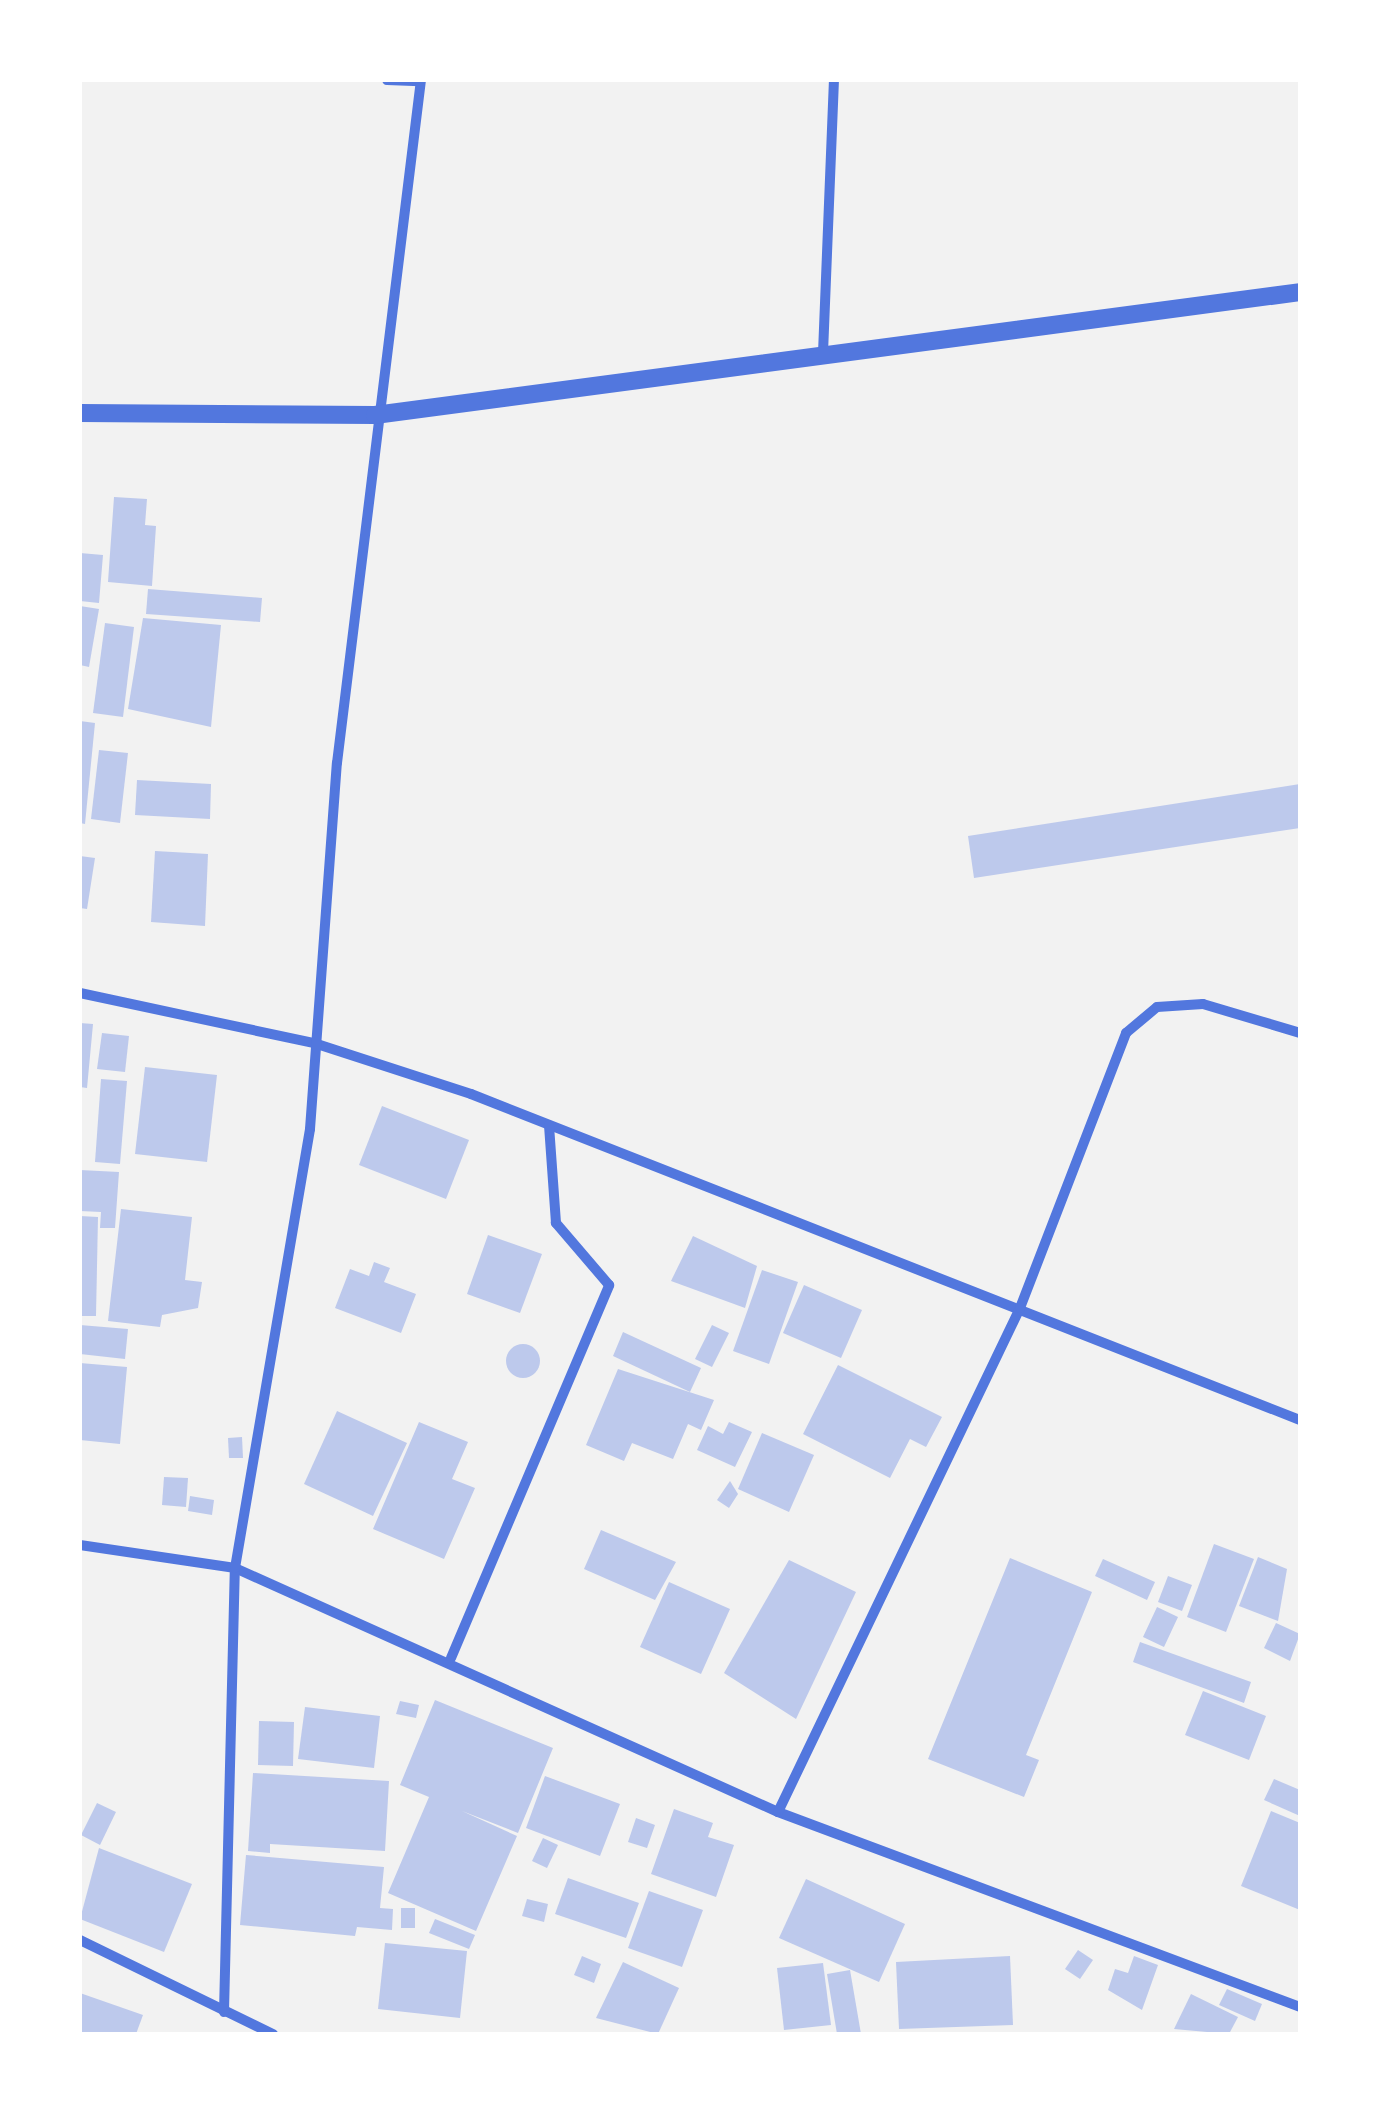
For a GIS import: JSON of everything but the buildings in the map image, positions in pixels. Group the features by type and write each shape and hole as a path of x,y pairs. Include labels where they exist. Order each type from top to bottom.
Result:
{"street":[{"path":"224,2012 236,1568 310,1129 375,415 420,80 386,80"},
{"path":"822,352 834,80"},
{"path":"80,413 375,415 822,352 1300,292"},
{"path":"80,993 316,1044 549,1125 1300,1420"},
{"path":"778,1812 1020,1308 1126,1033 1157,1007 1202,1004 1300,1033"},
{"path":"450,1658 609,1285 556,1224 549,1125"},
{"path":"80,1545 236,1568 450,1658 778,1812 1300,2006"},
{"path":"80,1940 274,2034"}]}
